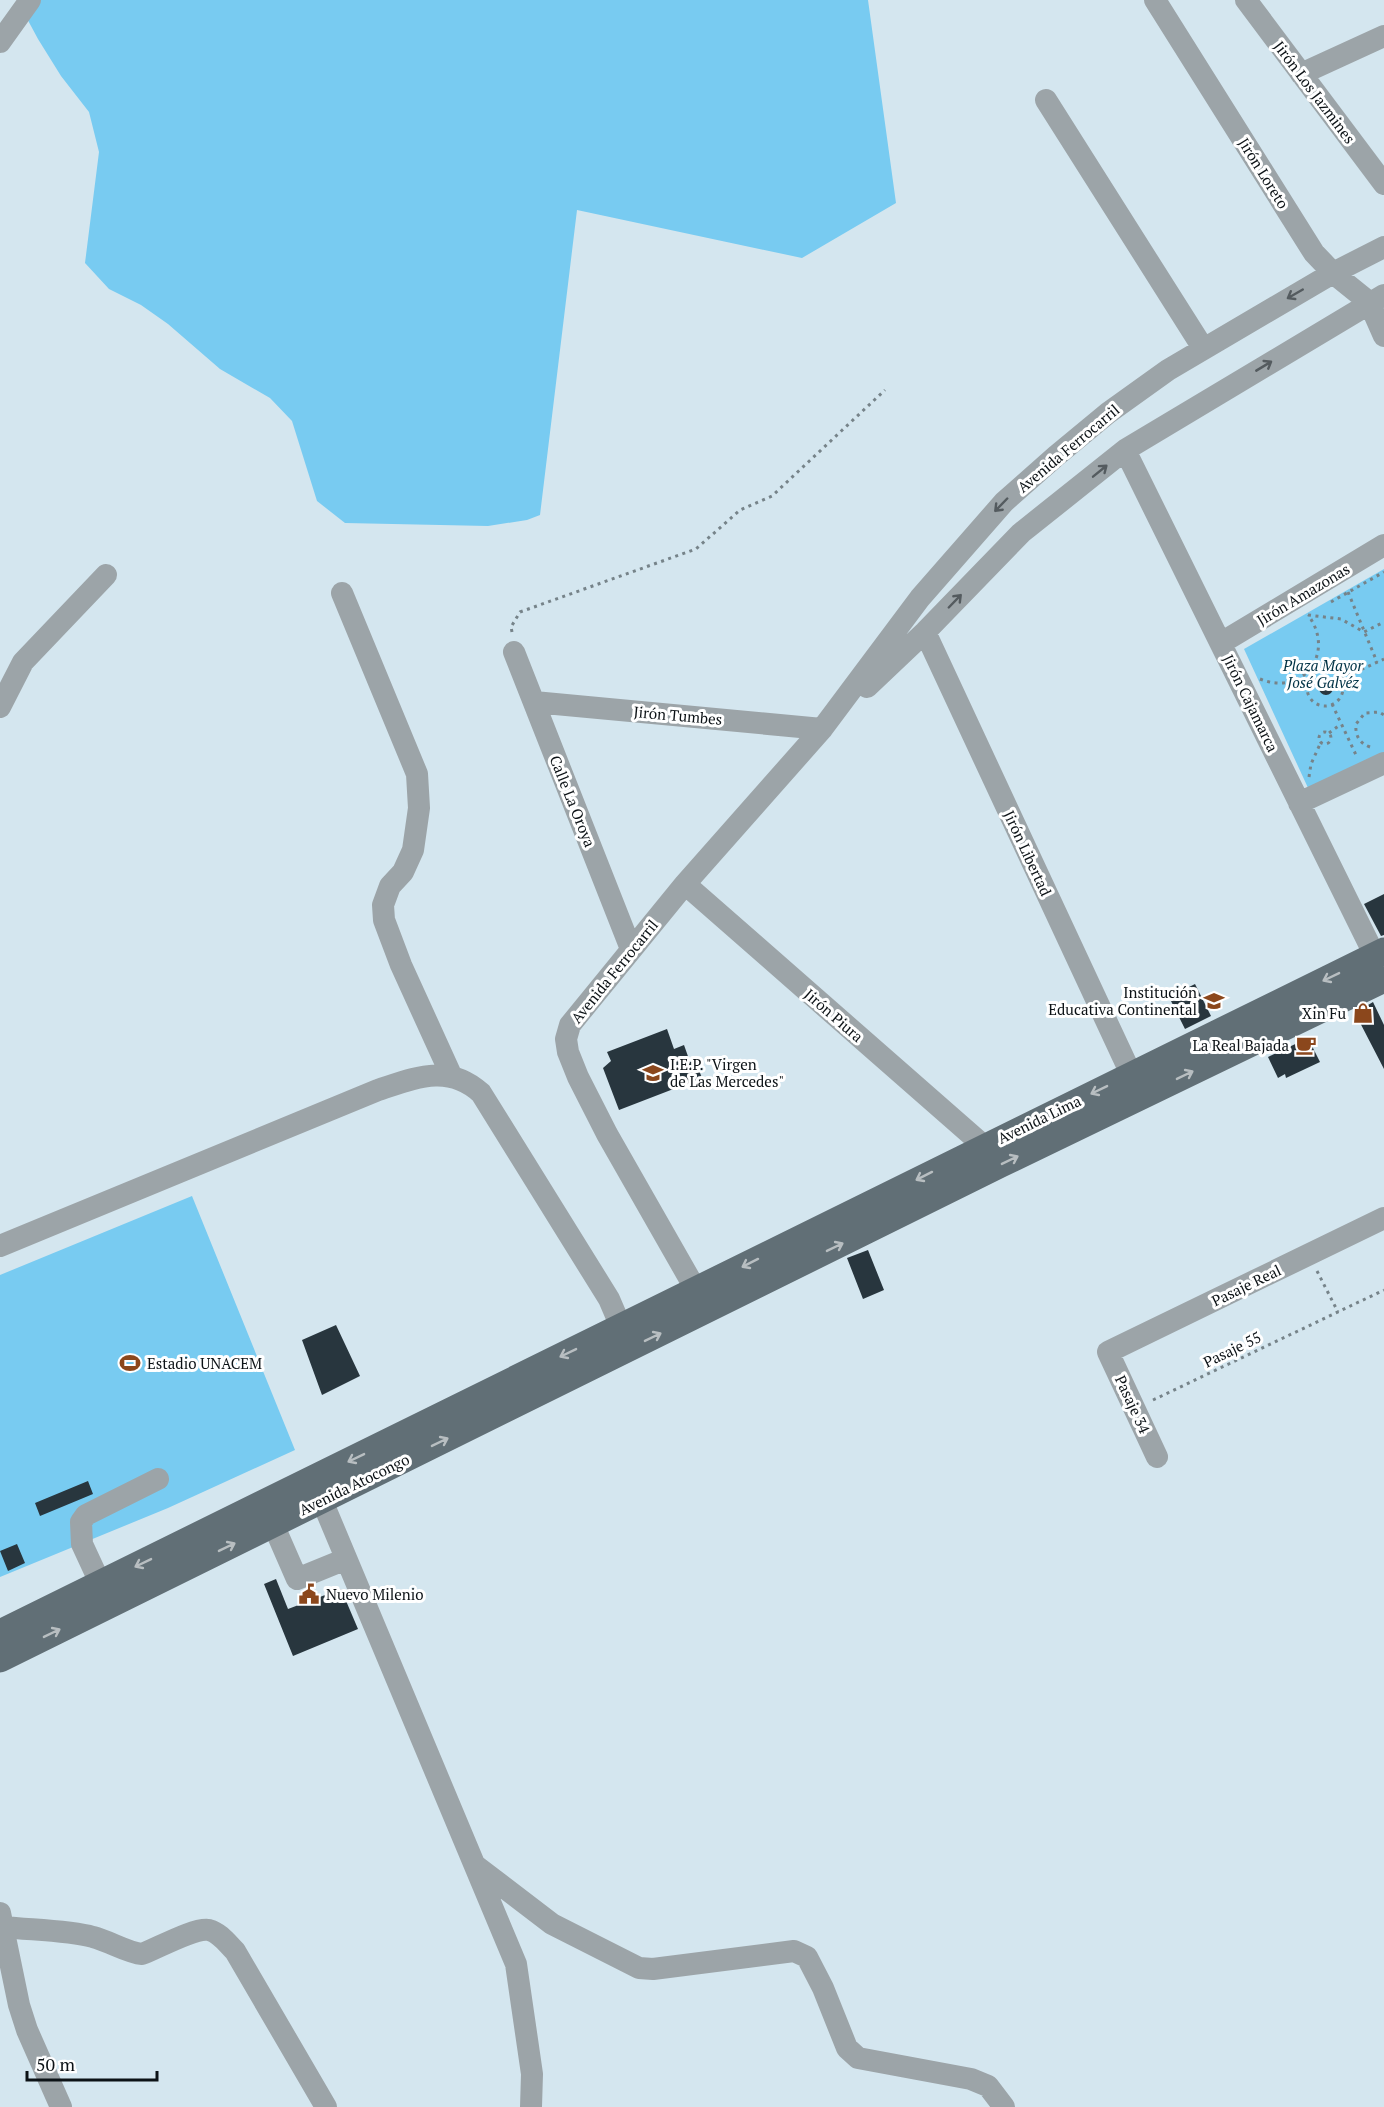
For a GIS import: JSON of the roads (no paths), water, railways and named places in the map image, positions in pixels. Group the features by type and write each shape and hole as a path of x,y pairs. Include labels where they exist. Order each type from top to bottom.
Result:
{"main road":[{"name":"Avenida Lima","path":"702,1300 984,1146 1131,1074 1381,962"},
{"name":"Avenida Lima","path":"702,1300 1001,1164 1381,962"},
{"name":"Avenida Atocongo","path":"0,1634 105,1594 702,1300"},
{"name":"Avenida Atocongo","path":"0,1659 105,1594"}],"street":[{"path":"0,42 30,0"},
{"name":"Jirón Loreto","path":"1155,0 1314,253 1333,273 1376,298 1384,336"},
{"name":"Jirón Los Jazmines","path":"1246,0 1384,184"},
{"path":"1301,74 1384,36"},
{"path":"1046,100 1203,348"},
{"name":"Avenida Ferrocarril","path":"702,1300 607,1134 578,1077 568,1052 566,1039 570,1025 685,884 822,729 920,598 1004,502 1108,413 1168,370 1333,273 1384,247"},
{"name":"Avenida Ferrocarril","path":"822,729 925,632 1022,533 1125,450 1376,298"},
{"name":"Jirón Cajamarca","path":"1125,450 1381,962"},
{"name":"Jirón Amazonas","path":"1221,643 1384,545"},
{"path":"0,707 23,662 106,575"},
{"path":"342,593 417,774 419,808 413,850 403,872 390,886 383,905 384,920 401,965 452,1077"},
{"name":"Jirón Libertad","path":"925,632 1131,1074"},
{"name":"Calle La Oroya","path":"514,652 631,949"},
{"name":"Jirón Tumbes","path":"534,702 822,729"},
{"path":"1299,802 1380,755"},
{"name":"Jirón Piura","path":"685,884 984,1146"},
{"path":"0,1246 378,1090 433,1074 470,1083 481,1093 609,1299 622,1340"},
{"name":"Pasaje Real","path":"1108,1352 1384,1218"},
{"name":"Pasaje 34","path":"1108,1352 1157,1457"},
{"path":"105,1594 82,1544 81,1522 86,1515 158,1479"},
{"path":"317,1490 516,1964 532,2074 531,2107"},
{"path":"268,1514 297,1579 346,1559"},
{"path":"475,1865 552,1924 639,1968 653,1970 713,1960 794,1951 807,1957 823,1988 847,2048 858,2058 971,2079 988,2086 1004,2107"},
{"path":"62,2107 22,2014 2,1920 92,1936 120,1946 134,1954 141,1954 201,1930 212,1931 235,1951 326,2107"}],"place":[{"name":"Institución Educativa Continental","path":"1214,1001"},
{"name":"Xin Fu","path":"1363,1013"},
{"name":"La Real Bajada","path":"1306,1045"},
{"name":"I.E.P. \"Virgen de Las Mercedes\"","path":"653,1073"},
{"name":"Estadio UNACEM","path":"130,1363"},
{"name":"Nuevo Milenio","path":"309,1594"}],"park label":[{"name":"Plaza Mayor José Galvéz","path":"1323,674"}]}
